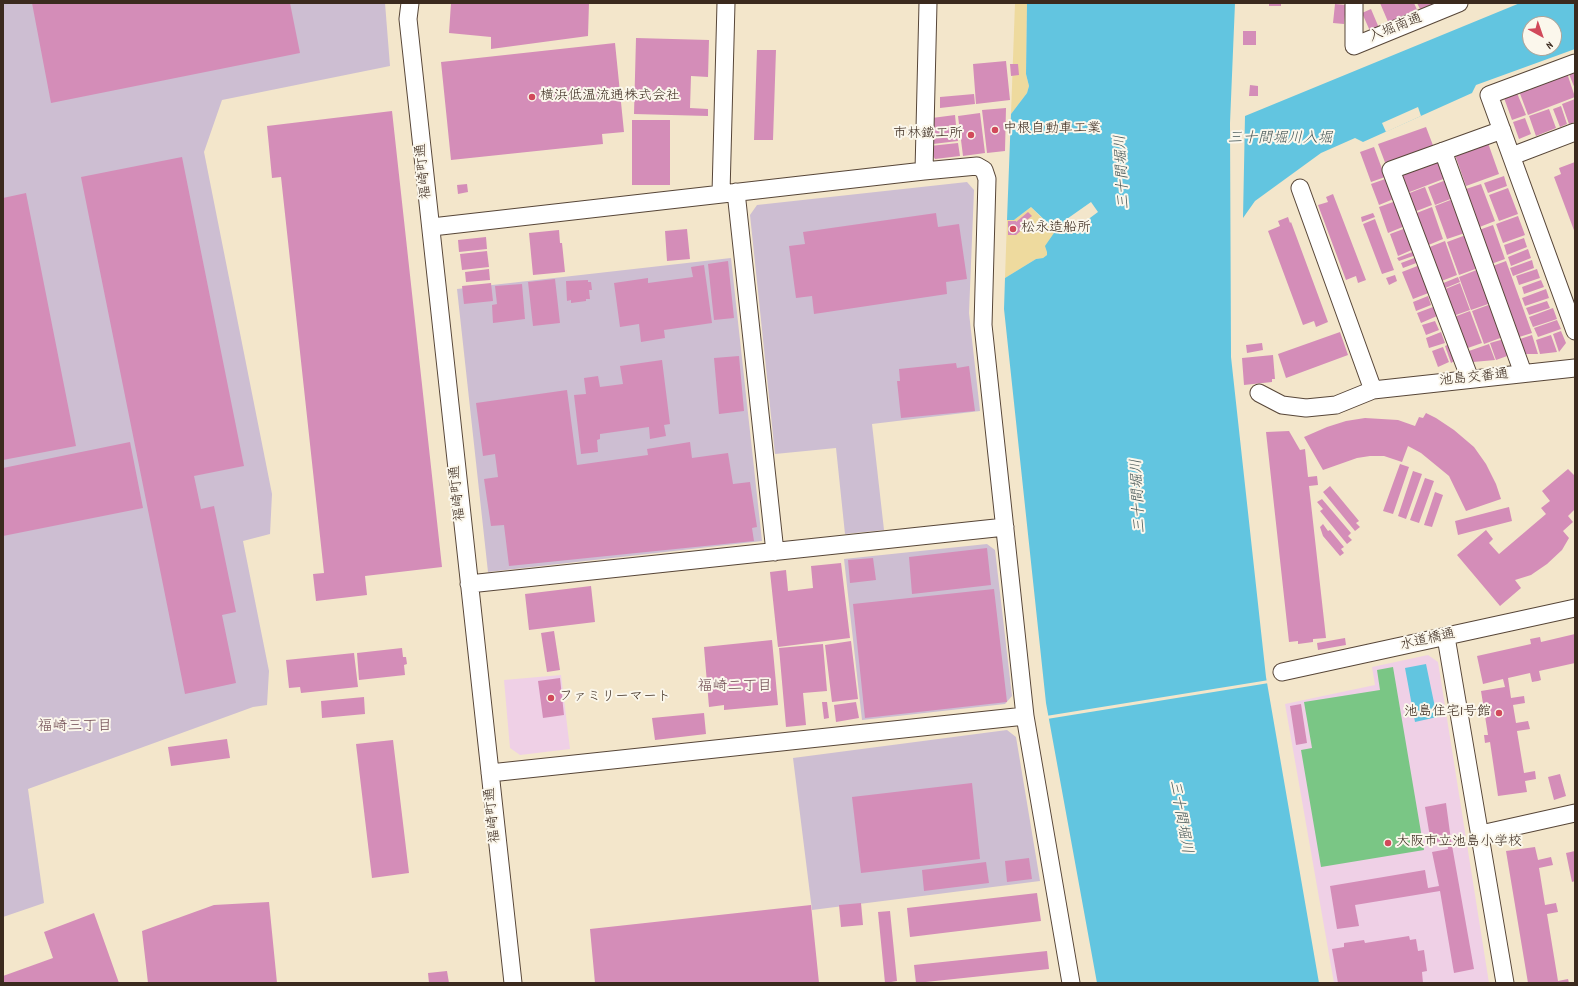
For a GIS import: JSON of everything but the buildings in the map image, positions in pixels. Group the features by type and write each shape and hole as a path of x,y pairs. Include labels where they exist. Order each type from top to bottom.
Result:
{"street":[{"path":"409,11 415,3"},
{"path":"726,3 728,193 776,552"},
{"path":"924,171 928,3"},
{"name":"入堀南通","path":"1354,3 1354,46 1460,3"},
{"name":"福崎町通","path":"409,11 469,584 513,983"},
{"path":"1575,63 1489,95 1575,331"},
{"path":"1470,379 1391,170 1502,130"},
{"path":"1512,156 1575,132"},
{"path":"1443,151 1523,373"},
{"path":"432,227 924,171 977,166 984,170 987,179 983,325 1025,716 1071,983"},
{"path":"1300,188 1372,390"},
{"name":"池島交番通","path":"1259,393 1282,405 1306,408 1336,405 1372,390 1575,368"},
{"path":"469,584 1005,528"},
{"name":"水道橋通","path":"1282,672 1575,608"},
{"path":"1446,636 1505,983"},
{"path":"490,773 1025,716"},
{"path":"1480,834 1575,813"}],"shaded area":[{"path":"3,3 385,3 390,66 222,100 204,152 272,494 270,534 243,541 269,671 267,705 253,707 28,789 44,903 3,917"},
{"path":"967,182 974,190 969,313 980,411 872,424 884,530 845,534 836,448 775,454 750,215 757,205"},
{"path":"731,258 762,541 488,572 457,289"},
{"path":"987,544 995,550 1012,696 1005,704 862,720 844,559"},
{"name":"大阪市立池島小学校","path":"1428,655 1438,662 1489,983 1334,983 1285,704 1375,685 1372,667"},
{"path":"561,675 570,749 520,755 510,748 504,680"},
{"path":"1007,730 1016,737 1040,881 812,910 793,758"}],"green space":[{"path":"1393,667 1424,850 1321,867 1301,750 1312,748 1304,702 1380,690 1377,670"}],"sand":[{"path":"1015,3 1027,3 1026,74 1029,86 1027,93 1011,114"},
{"path":"1031,207 1053,230 1054,233 1047,255 1043,258 1036,259 1005,278 1007,220 1014,220"}],"water":[{"name":"三十間堀川","path":"1027,3 1235,3 1230,123 1231,357 1266,677 1319,983 1097,983 1046,703 1004,309 1005,278 1036,259 1043,258 1047,255 1045,246 1054,233 1052,227 1031,207 1014,220 1007,220 1011,114 1027,93 1029,86 1026,74"},
{"name":"三十間堀川入堀","path":"1520,3 1575,3 1575,49 1562,54 1562,16 1522,16 1522,56 1556,56 1476,85 1472,93 1363,142 1355,138 1321,153 1255,201 1243,218 1245,116"},
{"path":"1426,664 1437,717 1415,722 1405,668"}],"pier":[{"path":"1418,107 1421,116 1386,132 1382,123"},
{"path":"1091,202 1098,212 1071,232 1064,221"},
{"path":"1269,680 1269,683 1047,719 1046,716"}],"place":[{"name":"横浜低温流通株式会社","path":"532,97"},
{"name":"中根自動車工業","path":"995,130"},
{"name":"市林鐵工所","path":"971,135"},
{"name":"松永造船所","path":"1013,229"},
{"name":"ファミリーマート","path":"551,698"},
{"name":"池島住宅1号館","path":"1499,713"},
{"name":"大阪市立池島小学校","path":"1388,843"}],"district":[{"name":"福崎二丁目","path":"735,688"},
{"name":"福崎三丁目","path":"75,728"}]}
